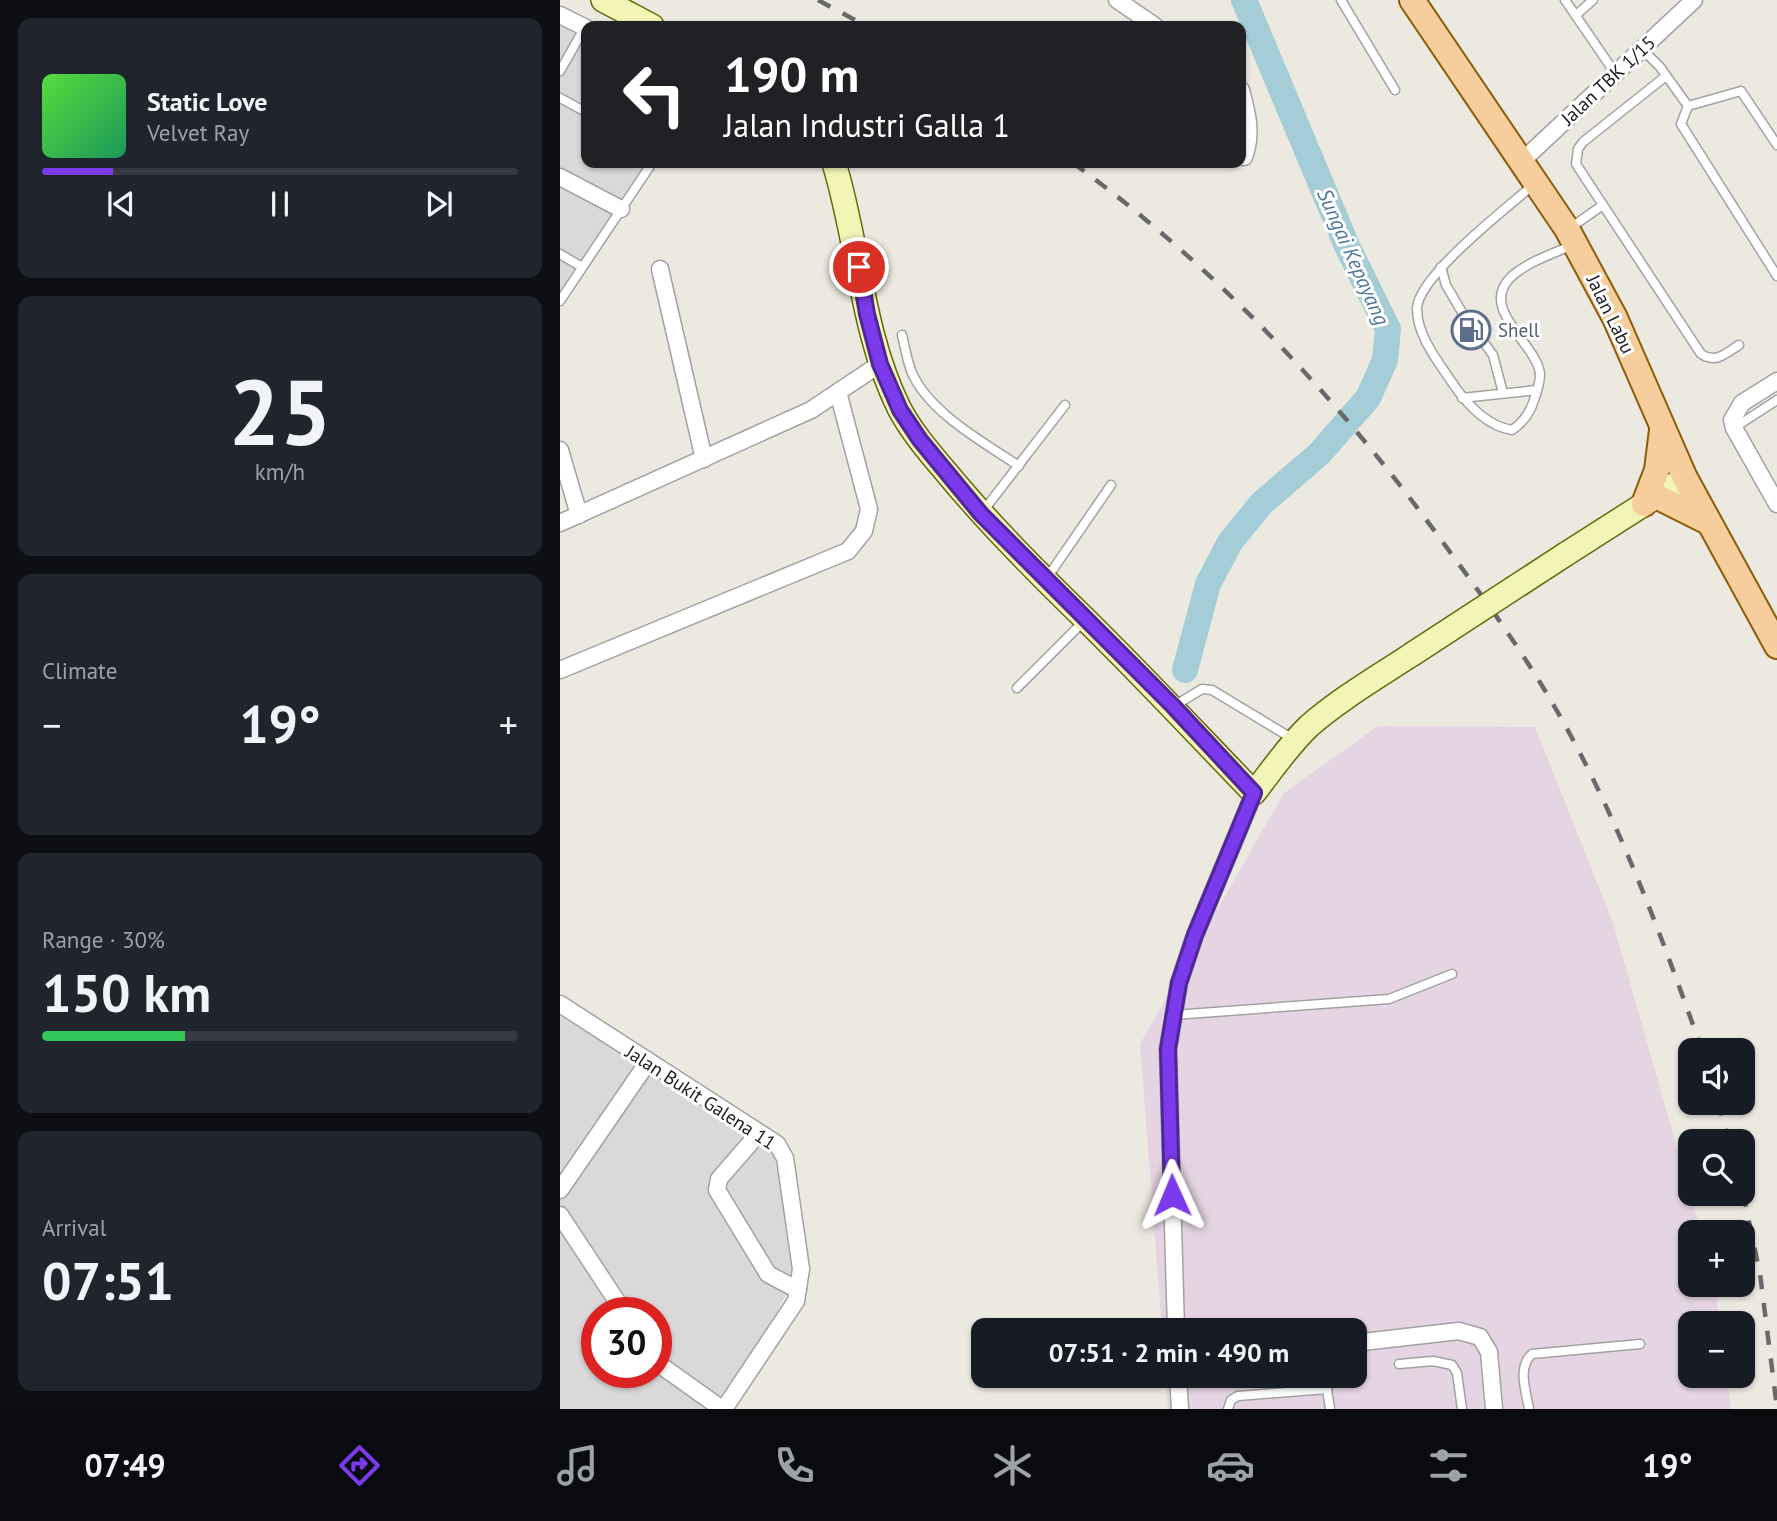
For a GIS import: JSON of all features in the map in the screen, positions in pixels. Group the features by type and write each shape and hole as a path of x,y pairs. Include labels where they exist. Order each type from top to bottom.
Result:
{"main road":[{"path":"603,0 643,21"},
{"name":"Jalan Labu","path":"1412,0 1571,237 1615,318 1706,521 1777,646"},
{"path":"836,168 880,364 900,410 920,440 981,514 1173,706 1254,793 1296,740 1336,704 1685,478"},
{"path":"1650,500 1662,427"},
{"path":"1650,500 1706,521"}],"street":[{"path":"1117,0 1148,21"},
{"name":"Jalan TBK 1/15","path":"1522,161 1694,0"},
{"path":"560,15 581,26"},
{"path":"1246,112 1250,139 1246,150"},
{"path":"560,177 621,209"},
{"path":"660,269 704,459"},
{"path":"560,523 811,410 880,364"},
{"path":"1777,381 1742,403 1732,420 1777,504"},
{"path":"560,670 848,551 864,531 869,509 838,392"},
{"path":"560,450 579,515"},
{"path":"1176,1318 1168,1049 1179,983 1195,935 1254,793"},
{"name":"Jalan Bukit Galena 11","path":"560,1004 777,1144 785,1158 801,1269 796,1301 723,1409"},
{"path":"560,1190 648,1062"},
{"path":"759,1133 719,1179 717,1190 768,1275 798,1290"},
{"path":"560,1215 614,1297"},
{"path":"1367,1342 1459,1331 1480,1337 1489,1352 1494,1409"},
{"path":"672,1373 723,1409"},
{"path":"1179,1388 1180,1409"}],"lane":[{"path":"1341,0 1395,90"},
{"path":"1565,0 1615,73"},
{"path":"1576,15 1593,0"},
{"path":"560,71 581,35"},
{"path":"1642,49 1688,106"},
{"path":"1666,76 1583,142 1578,149 1576,164 1701,354 1717,359 1739,345"},
{"path":"1688,106 1741,91 1777,145"},
{"path":"560,98 581,109"},
{"path":"1688,106 1681,124 1777,276"},
{"path":"560,301 649,168"},
{"path":"1536,182 1441,268 1420,294 1417,307 1430,351 1462,398 1500,428 1512,429 1522,423 1532,408 1540,373 1535,360 1505,314 1503,289 1517,272 1571,237 1603,205"},
{"path":"560,254 582,267"},
{"path":"1441,268 1446,285 1463,314 1493,355 1503,393"},
{"path":"902,335 912,373 932,402 974,436 1019,466"},
{"path":"1462,398 1537,390"},
{"path":"1734,428 1777,400"},
{"path":"981,514 1065,405"},
{"path":"1045,580 1111,485"},
{"path":"1017,688 1086,620"},
{"path":"1173,706 1202,689 1212,690 1296,740"},
{"path":"1174,1015 1389,999 1452,974"},
{"path":"1529,1409 1523,1367 1532,1354 1640,1344"},
{"path":"1399,1364 1433,1361 1452,1365 1457,1373 1462,1409"},
{"path":"1228,1409 1231,1401 1238,1396 1327,1389 1330,1409"}],"shaded area":[{"path":"560,7 586,21 581,21 581,168 649,168 560,298"},
{"path":"1378,726 1535,727 1613,923 1678,1151 1678,1206 1694,1206 1698,1220 1678,1220 1678,1297 1717,1297 1718,1311 1678,1311 1678,1388 1728,1388 1731,1409 1168,1409 1166,1388 1367,1388 1367,1318 1161,1318 1140,1044 1284,793"},
{"path":"560,1016 777,1144 801,1269 722,1409 560,1409"}],"waterway":[{"name":"Sungai Kepayang","path":"1185,670 1208,584 1230,542 1262,503 1319,454 1368,398 1385,360 1388,329 1347,246 1244,0"}],"railway":[{"path":"818,0 857,21"},
{"path":"1080,168 1179,248 1277,342 1367,444 1490,608 1553,704 1597,787 1653,917 1698,1038"},
{"path":"1722,1115 1726,1129"},
{"path":"1746,1206 1760,1274 1777,1408"}],"place":[{"name":"Shell","path":"1471,330"}],"route":[{"path":"859,267 867,314 880,364 900,410 920,440 981,514 1173,706 1254,793 1195,935 1179,983 1168,1049 1172,1195"}]}
